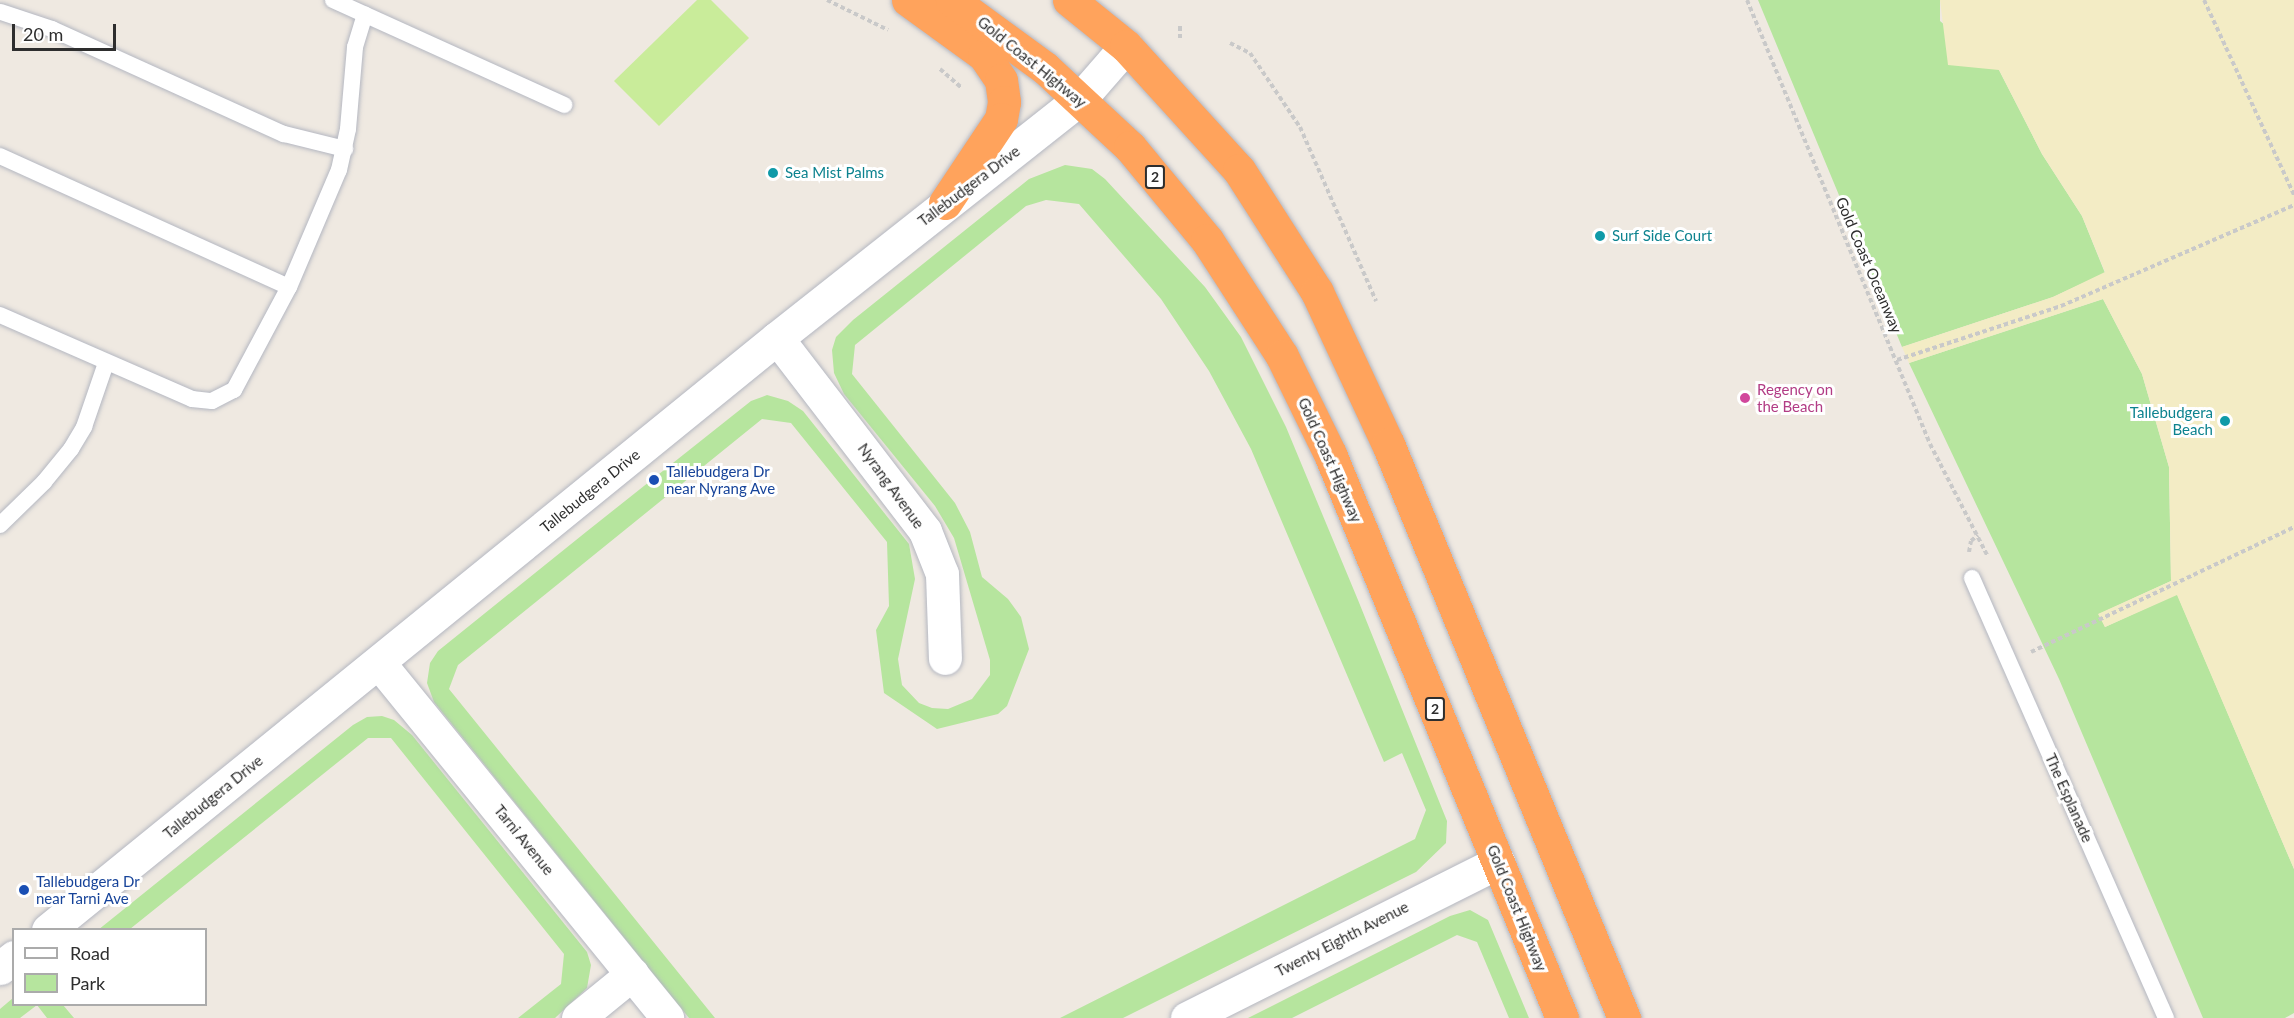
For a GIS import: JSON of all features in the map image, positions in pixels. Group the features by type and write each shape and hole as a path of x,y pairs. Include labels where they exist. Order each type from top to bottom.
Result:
{"highway":[{"path":"908,0 984,55 1000,80 1004,102 1000,119 945,203"},
{"name":"Gold Coast Highway","path":"952,0 1045,68 1130,147 1191,218 1282,356 1330,454 1562,1018"},
{"path":"1069,0 1126,46 1239,170 1317,292 1383,433 1624,1018"}],"street":[{"name":"Tallebudgera Drive","path":"50,928 777,338 945,203 1080,99 1126,46"},
{"name":"Nyrang Avenue","path":"777,338 924,531 942,574 945,658"},
{"name":"Tarni Avenue","path":"379,663 667,1018"},
{"name":"Twenty Eighth Avenue","path":"1187,1018 1498,862"},
{"path":"0,968 12,959"},
{"path":"579,1018 632,974"}],"lane":[{"path":"333,0 564,105"},
{"path":"2,9 52,29 284,134 345,149"},
{"path":"0,315 192,399 212,401 224,397 242,381 289,287 345,149 352,66 364,14"},
{"path":"0,156 289,287"},
{"path":"0,525 44,482 71,449 84,428 106,363"},
{"name":"The Esplanade","path":"1972,578 2166,1018"}],"path":[{"path":"827,0 895,35"},
{"name":"Gold Coast Oceanway","path":"1747,0 1943,473 1978,536"},
{"path":"2204,0 2294,195"},
{"path":"1180,26 1180,38"},
{"path":"1230,43 1250,53 1300,127 1376,301"},
{"path":"934,65 966,93"},
{"path":"1897,360 2061,306 2294,205"},
{"path":"2030,653 2294,526"}],"green space":[{"path":"697,0 711,0 749,38 659,126 614,81"},
{"path":"1758,0 1940,0 1940,21 1999,70 2042,154 2082,216 2105,273 2053,297 1902,347"},
{"path":"1065,165 1092,169 1105,179 1205,287 1241,337 1286,427 1358,600 1447,821 1446,843 1416,872 1123,1018 1060,1018 1415,839 1426,810 1402,753 1384,762 1251,449 1209,371 1161,299 1079,204 1046,200 1026,206 855,345 852,374 955,503 970,532 982,577 1008,599 1021,617 1029,649 1007,706 998,714 937,729 884,693 876,630 889,606 887,542 791,423 762,419 458,665 449,689 715,1018 689,1018 434,702 427,683 430,663 438,651 586,532 751,401 767,395 788,401 803,411 909,544 915,579 898,659 902,685 919,703 932,708 948,709 972,699 990,675 990,660 954,538 935,506 844,394 834,373 832,350 836,337 853,320 1029,179"},
{"path":"2103,299 2142,374 2169,467 2171,581 2099,614 2105,627 2177,594 2294,869 2294,1013 2285,1018 2203,1018 2059,679 1909,363"},
{"path":"382,716 394,720 412,735 587,952 591,965 587,988 555,1018 518,1018 561,984 564,954 391,738 368,738 131,928 100,928 353,725 367,717"},
{"path":"1470,910 1488,920 1529,1018 1509,1018 1477,942 1457,935 1292,1018 1248,1018 1450,916"},
{"path":"12,999 12,1006 36,1006 20,1018 0,1018 0,1009"},
{"path":"38,1006 64,1006 74,1018 47,1018"}],"sand":[{"name":"Tallebudgera Beach","path":"1940,0 2294,0 2294,869 2177,595 2105,627 2098,614 2171,581 2169,467 2142,374 2103,299 1909,363 1902,347 2053,297 2105,272 2082,216 2042,154 1999,70 1948,65"}],"place":[{"name":"Sea Mist Palms","path":"773,173"},
{"name":"Surf Side Court","path":"1600,236"},
{"name":"Regency on the Beach","path":"1745,398"},
{"name":"Tallebudgera Beach","path":"2225,421"},
{"name":"Tallebudgera Dr near Nyrang Ave","path":"654,480"},
{"name":"Tallebudgera Dr near Tarni Ave","path":"24,890"}]}
